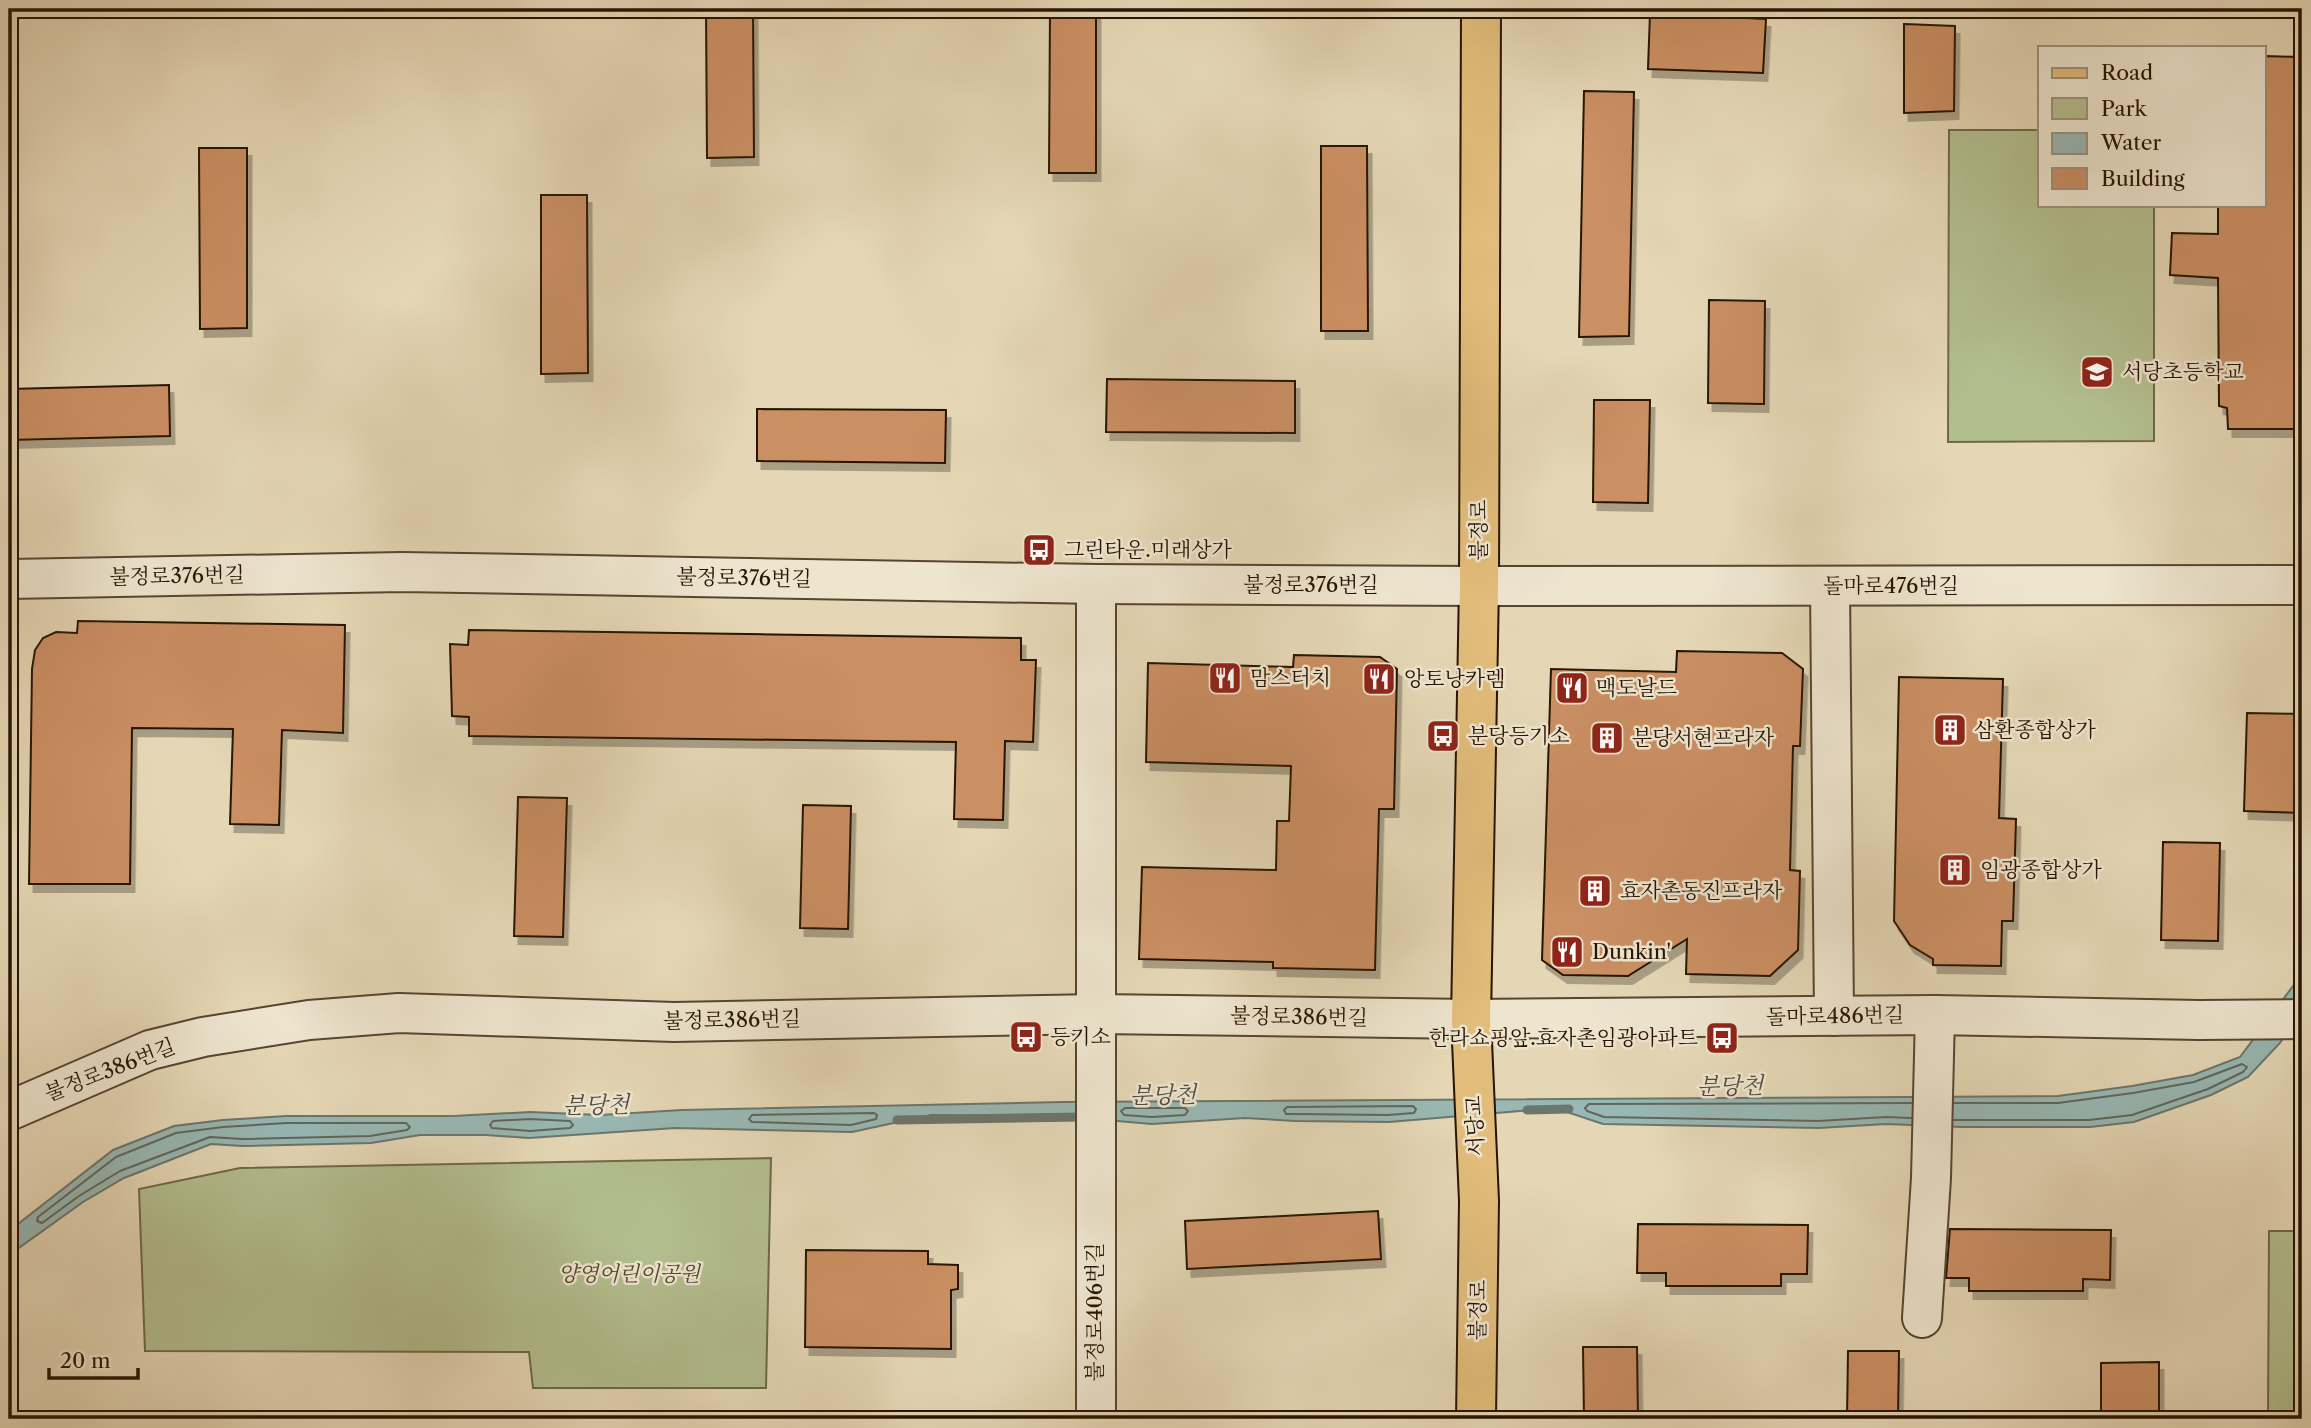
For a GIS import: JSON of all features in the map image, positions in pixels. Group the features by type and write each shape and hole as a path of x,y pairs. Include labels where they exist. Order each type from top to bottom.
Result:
{"main road":[{"name":"불정로","path":"1472,1035 1479,586 1481,9"},
{"name":"서당교","path":"1472,1035 1479,1201"},
{"name":"불정로","path":"1476,1419 1479,1201"}],"street":[{"name":"불정로376번길","path":"9,579 402,572 1096,584 1479,586"},
{"name":"불정로406번길","path":"1096,584 1096,1419"},
{"name":"돌마로476번길","path":"1479,586 2302,585"},
{"path":"1830,586 1834,1016"},
{"name":"불정로386번길","path":"9,1111 150,1050 203,1037 309,1020 399,1013 674,1022 1472,1035"},
{"name":"돌마로486번길","path":"1472,1035 1834,1016 1935,1019 2302,1019"},
{"path":"1922,1318 1931,1178 1935,1019"}],"green space":[{"path":"1949,130 2038,130 2038,206 2154,206 2154,441 1948,442"},
{"name":"양영어린이공원","path":"771,1158 766,1388 533,1388 529,1352 145,1351 139,1189 240,1168"},
{"path":"2269,1231 2302,1231 2302,1419 2268,1419"}],"water":[{"path":"2302,974 2302,1010 2280,1043 2248,1077 2211,1095 2134,1122 2090,1127 1886,1124 1819,1128 1603,1124 1555,1108 1389,1122 1245,1118 1152,1124 1059,1116 931,1115 852,1132 675,1128 529,1138 420,1135 371,1143 242,1146 211,1144 124,1178 83,1202 9,1255 9,1231 113,1150 174,1126 287,1116 453,1116 530,1112 600,1115 682,1110 1063,1102 2058,1096 2193,1075 2240,1057"}],"building":[{"path":"706,9 753,9 754,157 707,158"},
{"path":"1050,9 1096,9 1096,173 1049,173"},
{"path":"1650,13 1766,19 1763,73 1648,69"},
{"path":"1904,24 1955,26 1954,111 1904,113"},
{"path":"2266,56 2302,57 2302,429 2228,429 2227,408 2219,406 2218,278 2170,275 2172,233 2218,234 2218,206 2266,206"},
{"path":"1584,91 1634,92 1629,336 1579,337"},
{"path":"1321,146 1367,146 1368,331 1321,331"},
{"path":"199,148 247,148 247,328 200,329"},
{"path":"541,195 587,195 588,373 541,374"},
{"path":"1709,300 1765,301 1764,404 1708,403"},
{"path":"1107,379 1295,381 1295,433 1106,432"},
{"path":"169,385 170,436 9,440 9,389"},
{"path":"1594,400 1650,400 1648,503 1593,502"},
{"path":"757,409 946,410 945,463 757,461"},
{"path":"78,621 345,625 343,733 282,730 279,825 230,824 233,729 132,728 130,884 29,884 32,669 35,650 43,638 56,632 77,633"},
{"path":"469,630 1021,638 1021,660 1036,660 1033,742 1005,741 1003,820 954,819 956,742 469,736 469,717 452,716 450,644 468,645"},
{"path":"1677,651 1782,653 1803,669 1800,746 1793,746 1790,870 1800,871 1798,950 1770,976 1686,974 1687,939 1628,976 1563,975 1542,960 1551,669 1676,672"},
{"path":"1294,655 1380,657 1397,669 1394,809 1379,809 1375,970 1273,968 1273,962 1139,959 1142,867 1276,870 1277,821 1289,821 1291,766 1146,762 1148,663 1293,667"},
{"path":"1899,677 2003,679 1999,818 2016,819 2013,921 2002,921 2001,966 1933,965 1933,959 1910,945 1894,921"},
{"path":"2247,713 2302,714 2301,813 2244,811"},
{"path":"518,797 567,798 563,937 514,936"},
{"path":"803,805 851,806 848,929 800,928"},
{"path":"2163,842 2220,843 2218,941 2161,940"},
{"path":"1378,1211 1381,1259 1187,1269 1185,1221"},
{"path":"1638,1224 1808,1225 1807,1274 1781,1274 1781,1286 1666,1286 1666,1273 1637,1273"},
{"path":"1950,1229 2111,1230 2110,1280 2083,1279 2083,1291 1969,1291 1969,1278 1946,1278"},
{"path":"806,1250 928,1251 928,1264 958,1265 958,1289 951,1290 951,1349 805,1347"},
{"path":"1583,1347 1637,1347 1638,1419 1584,1419"},
{"path":"1848,1351 1899,1351 1898,1419 1847,1419"},
{"path":"2159,1362 2159,1419 2101,1419 2101,1363"}],"waterway":[{"name":"분당천","path":"1527,1110 1569,1109"},
{"name":"분당천","path":"897,1120 1082,1117"}],"place":[{"name":"서당초등학교","path":"2097,372"},
{"name":"그린타운.미래상가","path":"1039,550"},
{"name":"맘스터치","path":"1225,678"},
{"name":"앙토낭카렘","path":"1379,679"},
{"name":"맥도날드","path":"1572,688"},
{"name":"삼환종합상가","path":"1950,730"},
{"name":"분당등기소","path":"1443,736"},
{"name":"분당서현프라자","path":"1607,738"},
{"name":"임광종합상가","path":"1955,870"},
{"name":"효자촌동진프라자","path":"1595,891"},
{"name":"Dunkin'","path":"1567,952"},
{"name":"등기소","path":"1026,1037"},
{"name":"한라쇼핑앞.효자촌임광아파트","path":"1722,1038"}]}
